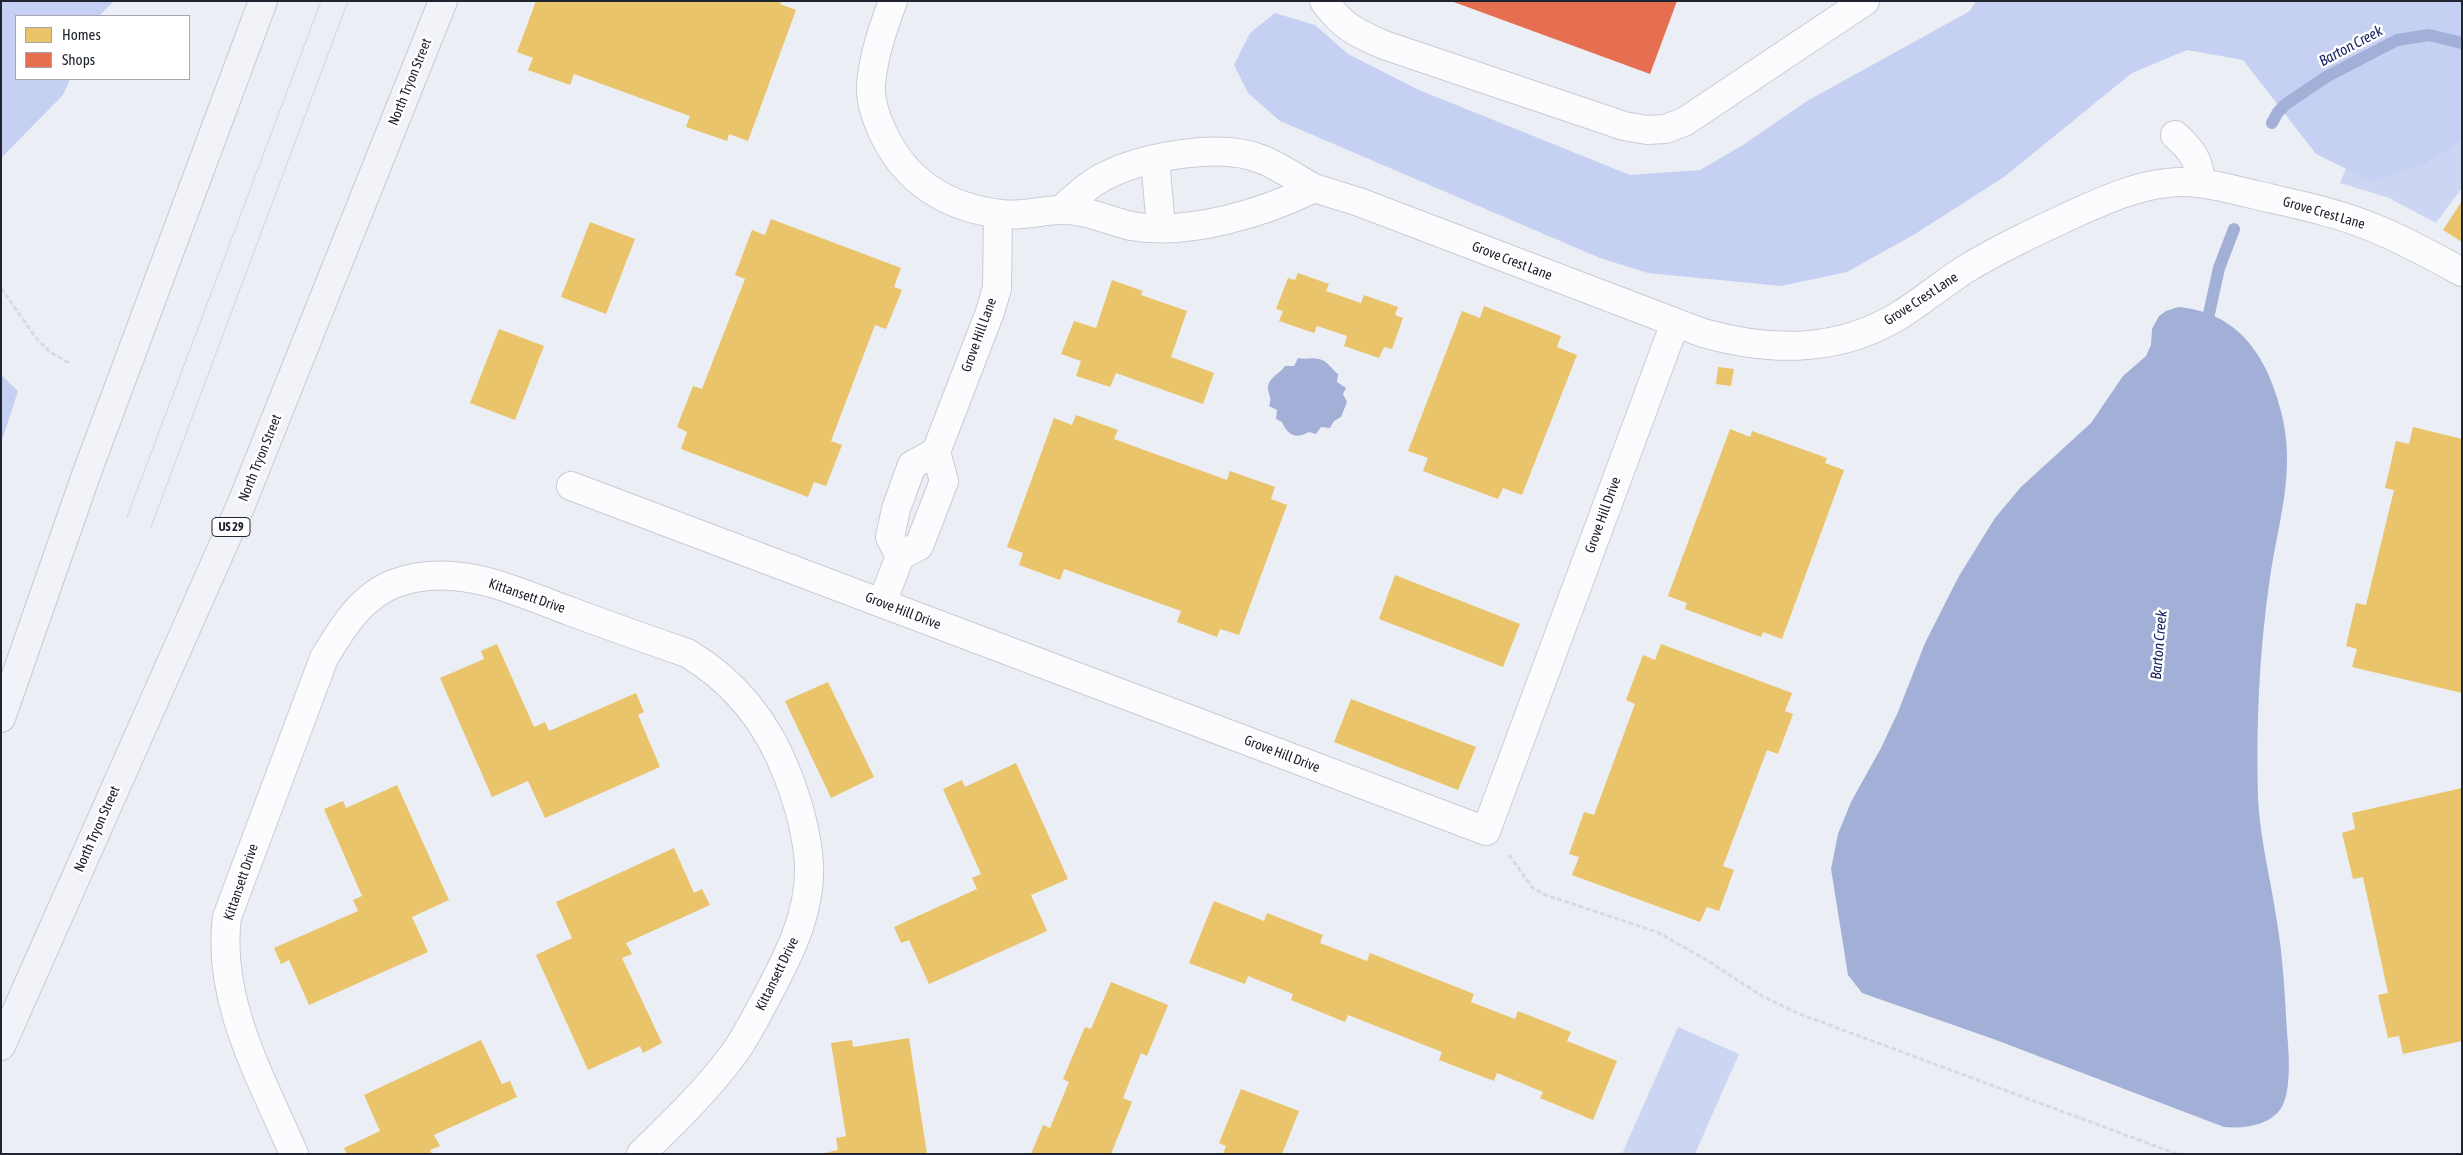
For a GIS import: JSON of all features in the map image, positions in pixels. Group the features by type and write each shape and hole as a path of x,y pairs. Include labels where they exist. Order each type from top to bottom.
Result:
{"main road":[{"path":"1,718 86,474 263,1"},
{"name":"North Tryon Street","path":"1,1046 241,505 443,1"}],"street":[{"name":"Grove Crest Lane","path":"893,1 878,45 871,87 873,106 888,144 914,178 932,192 956,204 998,214 1037,214 1062,209 1131,226 1193,226 1255,212 1314,188"},
{"path":"1324,1 1336,18 1354,32 1384,45 1624,126 1647,130 1665,129 1701,113 1865,1"},
{"path":"2175,136 2194,156 2200,171 2201,183"},
{"name":"Grove Crest Lane","path":"1062,209 1099,179 1116,171 1155,160 1212,153 1246,155 1260,159 1314,188 1359,202 1675,323 1733,341 1763,346 1788,347 1822,344 1875,328 1900,315 1965,270 2001,250 2095,205 2148,186 2175,182 2201,183 2335,214 2374,228 2422,250 2462,272"},
{"path":"1155,160 1161,227"},
{"name":"Grove Hill Lane","path":"936,452 990,312 997,288 998,214"},
{"name":"Grove Hill Drive","path":"571,486 1486,832 1675,323"},
{"path":"882,603 900,556 919,546 944,481 936,452 912,465 896,509 890,537 900,556"},
{"name":"Kittansett Drive","path":"294,1154 236,1014 228,986 224,938 227,917 324,658 342,628 363,605 395,583 413,578 438,575 463,577 508,588 687,653 707,665 731,684 758,718 783,763 797,800 805,829 809,865 806,898 798,931 783,968 730,1059 676,1120 641,1154"}],"path":[{"path":"1,288 36,338 50,352 70,364"},
{"path":"1486,832 1517,864 1532,886 1544,894 1657,932 1762,996 1788,1009 2177,1154"}],"shaded area":[{"path":"1,1 114,1 100,15 15,15 15,80 70,80 63,95 1,158"},
{"path":"1976,1 2462,1 2462,140 2421,166 2371,181 2316,154 2243,60 2187,50 2132,73 2004,177 1915,234 1847,272 1781,286 1648,273 1600,258 1280,121 1248,93 1234,65 1250,33 1275,13 1315,25 1348,54 1419,90 1630,175 1700,170 1743,145 1807,101 1970,11"},
{"path":"2462,120 2462,188 2436,223 2389,198 2340,183 2347,166"},
{"path":"1,375 18,391 1,443"},
{"path":"1678,1027 1739,1054 1695,1154 1622,1154"}],"water":[{"path":"2178,307 2199,311 2217,318 2247,340 2258,355 2275,391 2281,411 2287,456 2284,498 2272,563 2263,638 2259,691 2257,771 2261,829 2275,906 2282,963 2289,1077 2286,1095 2280,1110 2267,1121 2241,1127 2224,1127 1996,1040 1862,993 1848,975 1831,869 1838,834 1851,802 1881,748 1898,712 1925,643 1959,576 1995,518 2021,487 2091,423 2123,376 2146,356 2151,345 2152,329 2159,316 2166,311"},
{"path":"1298,358 1316,358 1325,361 1338,374 1337,382 1346,388 1343,394 1347,402 1341,417 1334,421 1330,428 1321,427 1316,434 1309,432 1296,436 1293,435 1282,422 1276,419 1277,410 1269,406 1268,385 1285,366 1294,366"}],"building: Homes":[{"path":"536,1 781,1 780,4 796,10 748,141 729,134 727,141 686,127 690,116 574,74 570,85 528,70 533,58 517,52"},
{"path":"2462,201 2462,242 2443,230"},
{"path":"771,219 901,268 894,287 902,290 886,329 875,325 831,441 842,445 826,486 814,482 808,497 681,449 687,432 677,427 693,386 702,389 745,279 735,275 752,230 765,235"},
{"path":"590,222 635,239 606,314 561,297"},
{"path":"1298,273 1329,284 1326,291 1361,303 1364,295 1398,307 1395,315 1403,318 1392,349 1384,347 1379,358 1344,346 1347,336 1317,326 1314,333 1279,321 1283,311 1276,309 1288,278 1295,280"},
{"path":"1112,280 1143,291 1141,295 1187,311 1171,357 1214,373 1203,404 1116,373 1110,387 1076,376 1081,361 1061,354 1074,321 1096,328"},
{"path":"1484,306 1561,336 1557,347 1577,355 1522,495 1503,488 1498,499 1423,471 1428,458 1408,451 1462,311 1480,318"},
{"path":"499,329 544,346 515,420 470,403"},
{"path":"1718,367 1734,369 1731,386 1716,384"},
{"path":"1076,415 1118,430 1114,439 1227,480 1230,471 1275,487 1271,499 1287,505 1239,635 1220,629 1217,637 1177,622 1181,611 1064,569 1060,580 1019,565 1023,553 1007,547 1054,418 1072,425"},
{"path":"2413,427 2462,439 2462,693 2352,667 2357,649 2346,646 2356,603 2366,605 2394,490 2385,488 2396,441 2409,444"},
{"path":"1730,429 1750,437 1752,431 1827,458 1825,463 1844,470 1782,639 1763,632 1761,637 1685,609 1687,603 1668,596"},
{"path":"1395,575 1520,624 1503,667 1379,619"},
{"path":"497,644 534,727 545,722 549,731 636,693 644,712 638,715 660,767 545,818 528,781 492,797 440,678 484,659 481,651"},
{"path":"1661,644 1792,693 1785,711 1793,714 1778,754 1767,750 1723,866 1734,870 1719,911 1707,907 1700,922 1572,875 1579,857 1569,854 1584,812 1594,815 1635,704 1626,700 1643,655 1655,660"},
{"path":"828,682 874,777 831,798 785,701"},
{"path":"1351,699 1476,747 1458,790 1334,742"},
{"path":"1016,763 1068,879 1031,895 1047,931 929,984 909,940 901,943 894,927 977,889 972,878 981,874 943,789 962,780 965,787"},
{"path":"397,785 449,900 412,917 428,952 309,1005 289,960 281,964 274,948 358,911 353,900 362,896 324,809 343,801 346,808"},
{"path":"2462,788 2462,1041 2403,1054 2399,1036 2388,1038 2378,995 2388,993 2363,877 2353,879 2342,833 2355,829 2352,813"},
{"path":"674,848 694,893 702,889 710,905 626,943 632,954 622,958 662,1043 643,1053 640,1046 588,1070 536,955 572,938 556,902"},
{"path":"1214,901 1264,921 1267,913 1323,935 1320,943 1367,961 1370,953 1474,994 1471,1002 1515,1019 1518,1011 1571,1032 1567,1041 1617,1061 1593,1120 1540,1098 1543,1092 1497,1073 1494,1081 1439,1060 1442,1052 1348,1015 1345,1022 1291,1000 1293,994 1248,976 1245,984 1189,963"},
{"path":"1111,982 1168,1005 1147,1056 1141,1053 1123,1098 1132,1102 1111,1154 1031,1154 1043,1125 1050,1128 1069,1082 1063,1079 1085,1027 1091,1029"},
{"path":"909,1038 927,1154 820,1154 838,1150 836,1138 846,1136 831,1043 852,1040 853,1047"},
{"path":"481,1040 502,1084 510,1081 517,1097 434,1135 440,1146 430,1150 432,1154 347,1154 344,1148 380,1131 364,1095"},
{"path":"1241,1089 1299,1111 1282,1154 1223,1154 1226,1146 1219,1143"}],"building: Shops":[{"path":"1451,1 1677,1 1650,74"}],"waterway":[{"name":"Barton Creek","path":"2272,123 2278,112 2286,104 2326,77 2397,40 2429,35 2462,43"},
{"name":"Barton Creek","path":"2205,332 2219,268 2234,229"}],"tram line":[{"path":"127,517 321,1"},
{"path":"151,527 348,1"}]}
